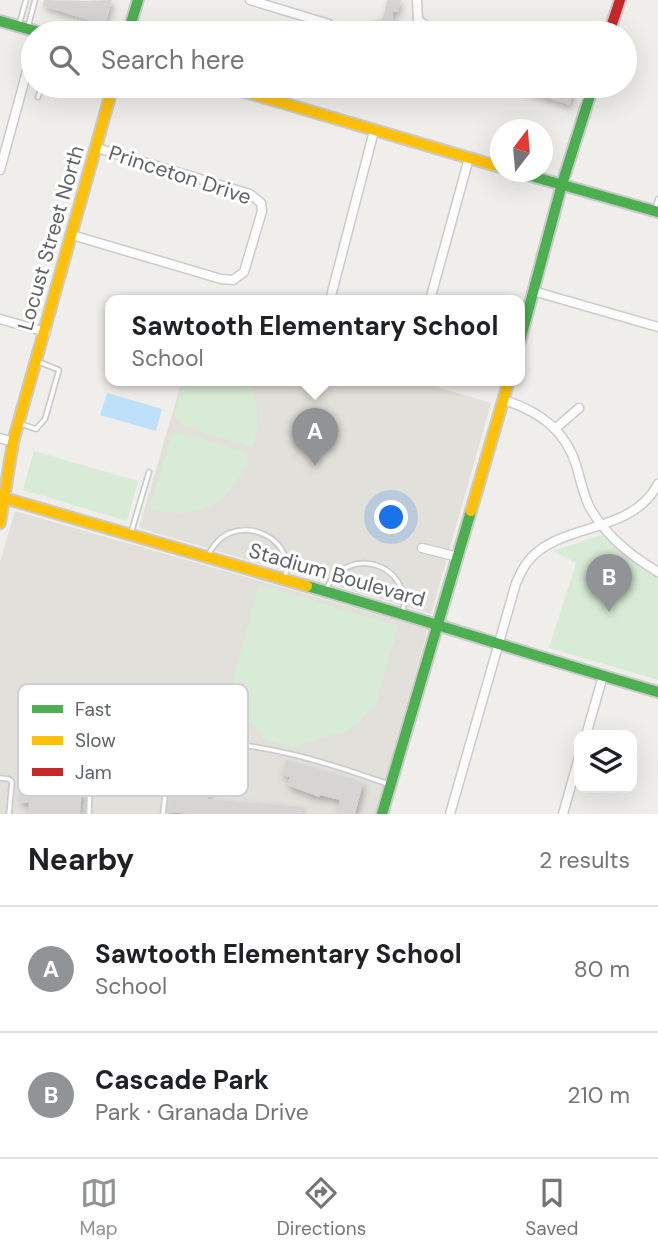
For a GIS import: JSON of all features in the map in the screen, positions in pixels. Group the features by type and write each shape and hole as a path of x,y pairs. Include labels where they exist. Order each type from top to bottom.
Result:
{"street":[{"path":"132,21 138,0"},
{"path":"250,0 319,21"},
{"path":"417,0 419,21"},
{"path":"613,21 620,0"},
{"path":"0,21 21,27"},
{"path":"0,170 22,98"},
{"name":"Locust Street North","path":"0,523 13,442 110,98"},
{"path":"265,98 490,164"},
{"path":"525,322 562,184 589,98"},
{"path":"331,295 374,131"},
{"name":"Princeton Drive","path":"72,234 220,279 233,280 244,272 262,211 261,203 250,194 97,148"},
{"path":"431,295 469,158"},
{"path":"553,182 656,212"},
{"path":"533,291 658,327"},
{"path":"0,319 46,332"},
{"path":"382,814 507,386"},
{"path":"503,400 530,409 556,428 575,461 586,497 603,526 628,551 658,572"},
{"path":"556,428 579,408"},
{"path":"0,438 13,442"},
{"path":"450,814 516,583 531,558 550,544 603,526 633,510 646,500 658,484"},
{"name":"Stadium Boulevard","path":"2,498 437,624 499,646 658,692"},
{"path":"422,548 458,557"},
{"path":"587,730 603,676"},
{"path":"563,814 574,775"}],"lane":[{"path":"26,0 31,21"},
{"path":"34,21 35,0"},
{"path":"656,212 658,199"},
{"path":"19,424 36,429 45,419 59,370 37,361"},
{"path":"130,535 149,472"},
{"path":"207,557 215,544 229,533 257,531 272,539 283,552 287,563 285,580"},
{"path":"325,592 331,577 348,566 362,562 374,564 394,577 402,590 405,600 402,614"},
{"path":"248,746 298,756 390,785"},
{"path":"0,778 12,782 9,814"},
{"path":"89,814 90,796"},
{"path":"163,814 165,796"}],"shaded area":[{"path":"180,386 433,386 491,403 431,614 139,528"},
{"path":"15,511 428,629 375,814 0,814 0,562"}],"green space":[{"path":"183,386 250,386 258,413 252,447 181,425 174,416"},
{"path":"177,432 249,453 235,484 224,496 198,510 183,513 149,508 172,435"},
{"path":"34,451 138,481 127,521 23,490"},
{"path":"601,535 650,574 658,577 658,680 549,648 576,563 553,551"},
{"path":"264,586 398,626 376,703 348,731 290,747 265,740 252,722 248,721 248,684 232,684 258,588"}],"water":[{"path":"107,393 162,409 156,431 100,415"}],"building":[{"path":"44,0 112,0 106,21 92,21 43,6"},
{"path":"387,0 401,0 398,12 392,11 393,21 371,21 383,19"},
{"path":"548,98 571,98 570,105"},
{"path":"286,760 363,783 355,814 337,814 340,800 320,795 319,797 287,785 290,777 282,775"},
{"path":"21,796 81,796 80,814 28,814 29,803 20,802"},
{"path":"169,796 208,796 208,799 302,807 301,814 168,812"}],"traffic: fast":[{"path":"132,21 138,0"},
{"path":"0,21 21,27"},
{"path":"525,322 562,184 589,98"},
{"path":"552,182 658,212"},
{"path":"382,814 471,511"},
{"path":"307,586 658,692"}],"traffic: slow":[{"path":"0,523 13,442 110,98"},
{"path":"266,98 490,164"},
{"path":"471,511 507,386"},
{"path":"4,498 307,586"}],"traffic: jam":[{"path":"613,21 620,0"}],"place":[{"name":"Sawtooth Elementary School","path":"315,466"},
{"name":"Cascade Park","path":"609,612"}]}
